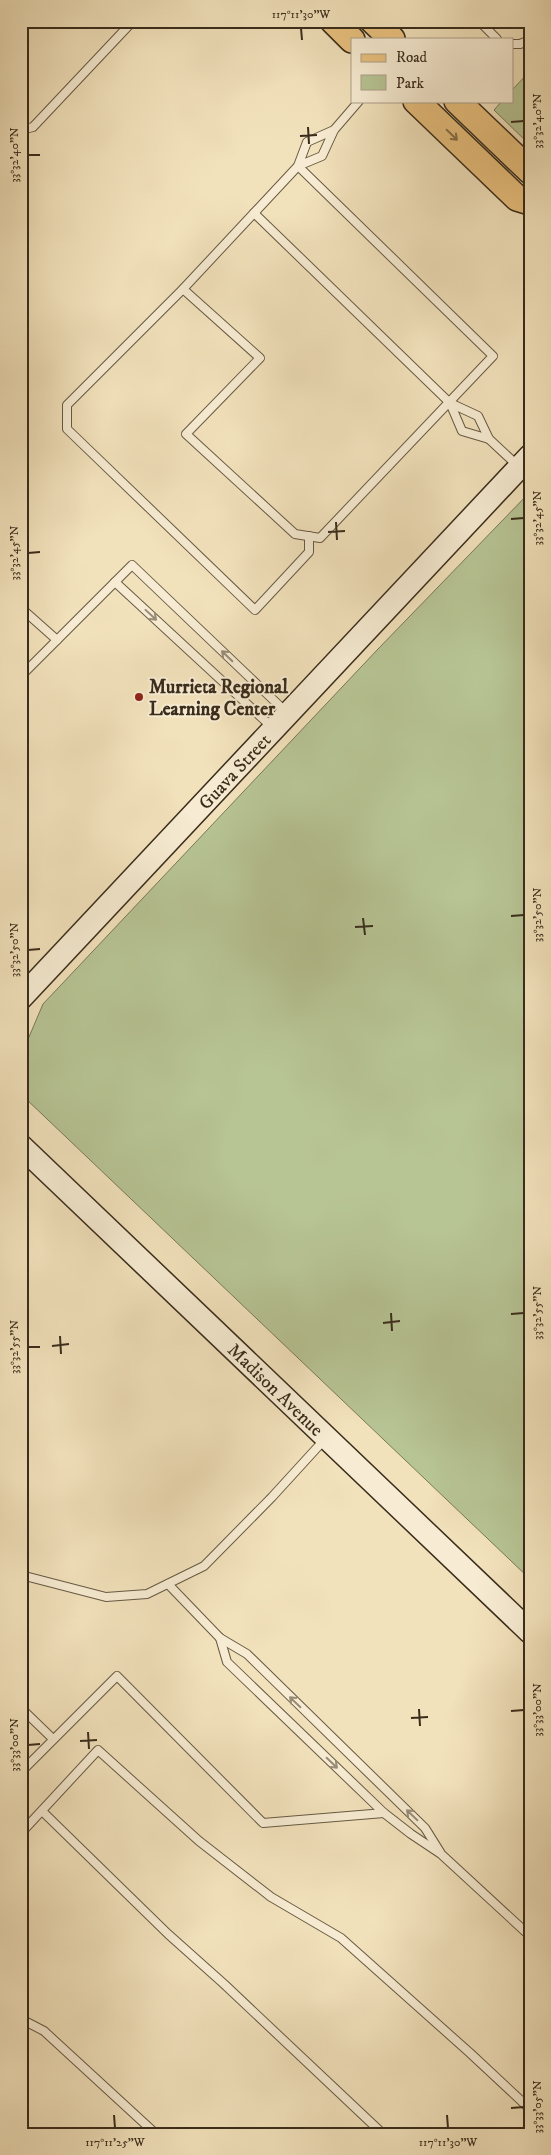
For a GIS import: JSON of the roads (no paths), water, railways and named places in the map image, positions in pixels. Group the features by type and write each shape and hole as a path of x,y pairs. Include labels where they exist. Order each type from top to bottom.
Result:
{"main road":[{"path":"333,21 351,39"},
{"path":"374,21 391,38"},
{"path":"417,102 518,198 530,202"},
{"path":"458,102 530,171"}],"street":[{"name":"Guava Street","path":"21,998 524,462"},
{"name":"Madison Avenue","path":"21,1146 530,1632"}],"lane":[{"path":"21,130 34,127 133,21"},
{"path":"479,21 496,38"},
{"path":"514,44 530,40"},
{"path":"298,166 322,156 334,130 358,102"},
{"path":"309,536 309,552 255,610 67,430 66,405 183,289 298,166 307,142 334,130"},
{"path":"183,289 260,358 186,434 295,534 320,538 493,356 298,166"},
{"path":"254,213 450,403 478,416 489,440"},
{"path":"450,403 462,431 489,440 524,462"},
{"path":"21,676 132,565 281,721"},
{"path":"115,582 281,721"},
{"path":"21,608 57,640"},
{"path":"21,1575 106,1597 147,1594 204,1566 272,1497 326,1438"},
{"path":"168,1584 220,1638 247,1654 425,1828 441,1854"},
{"path":"220,1638 227,1662 384,1813 441,1854 530,1936"},
{"path":"21,1772 117,1676 263,1823 384,1813"},
{"path":"21,1708 53,1740"},
{"path":"21,1833 98,1750 199,1841 264,1892 341,1938 530,2109"},
{"path":"42,1811 168,1934 224,1984 383,2134"},
{"path":"21,2019 44,2031 156,2134"}],"place":[{"name":"Murrieta Regional Learning Center","path":"139,697"}]}
